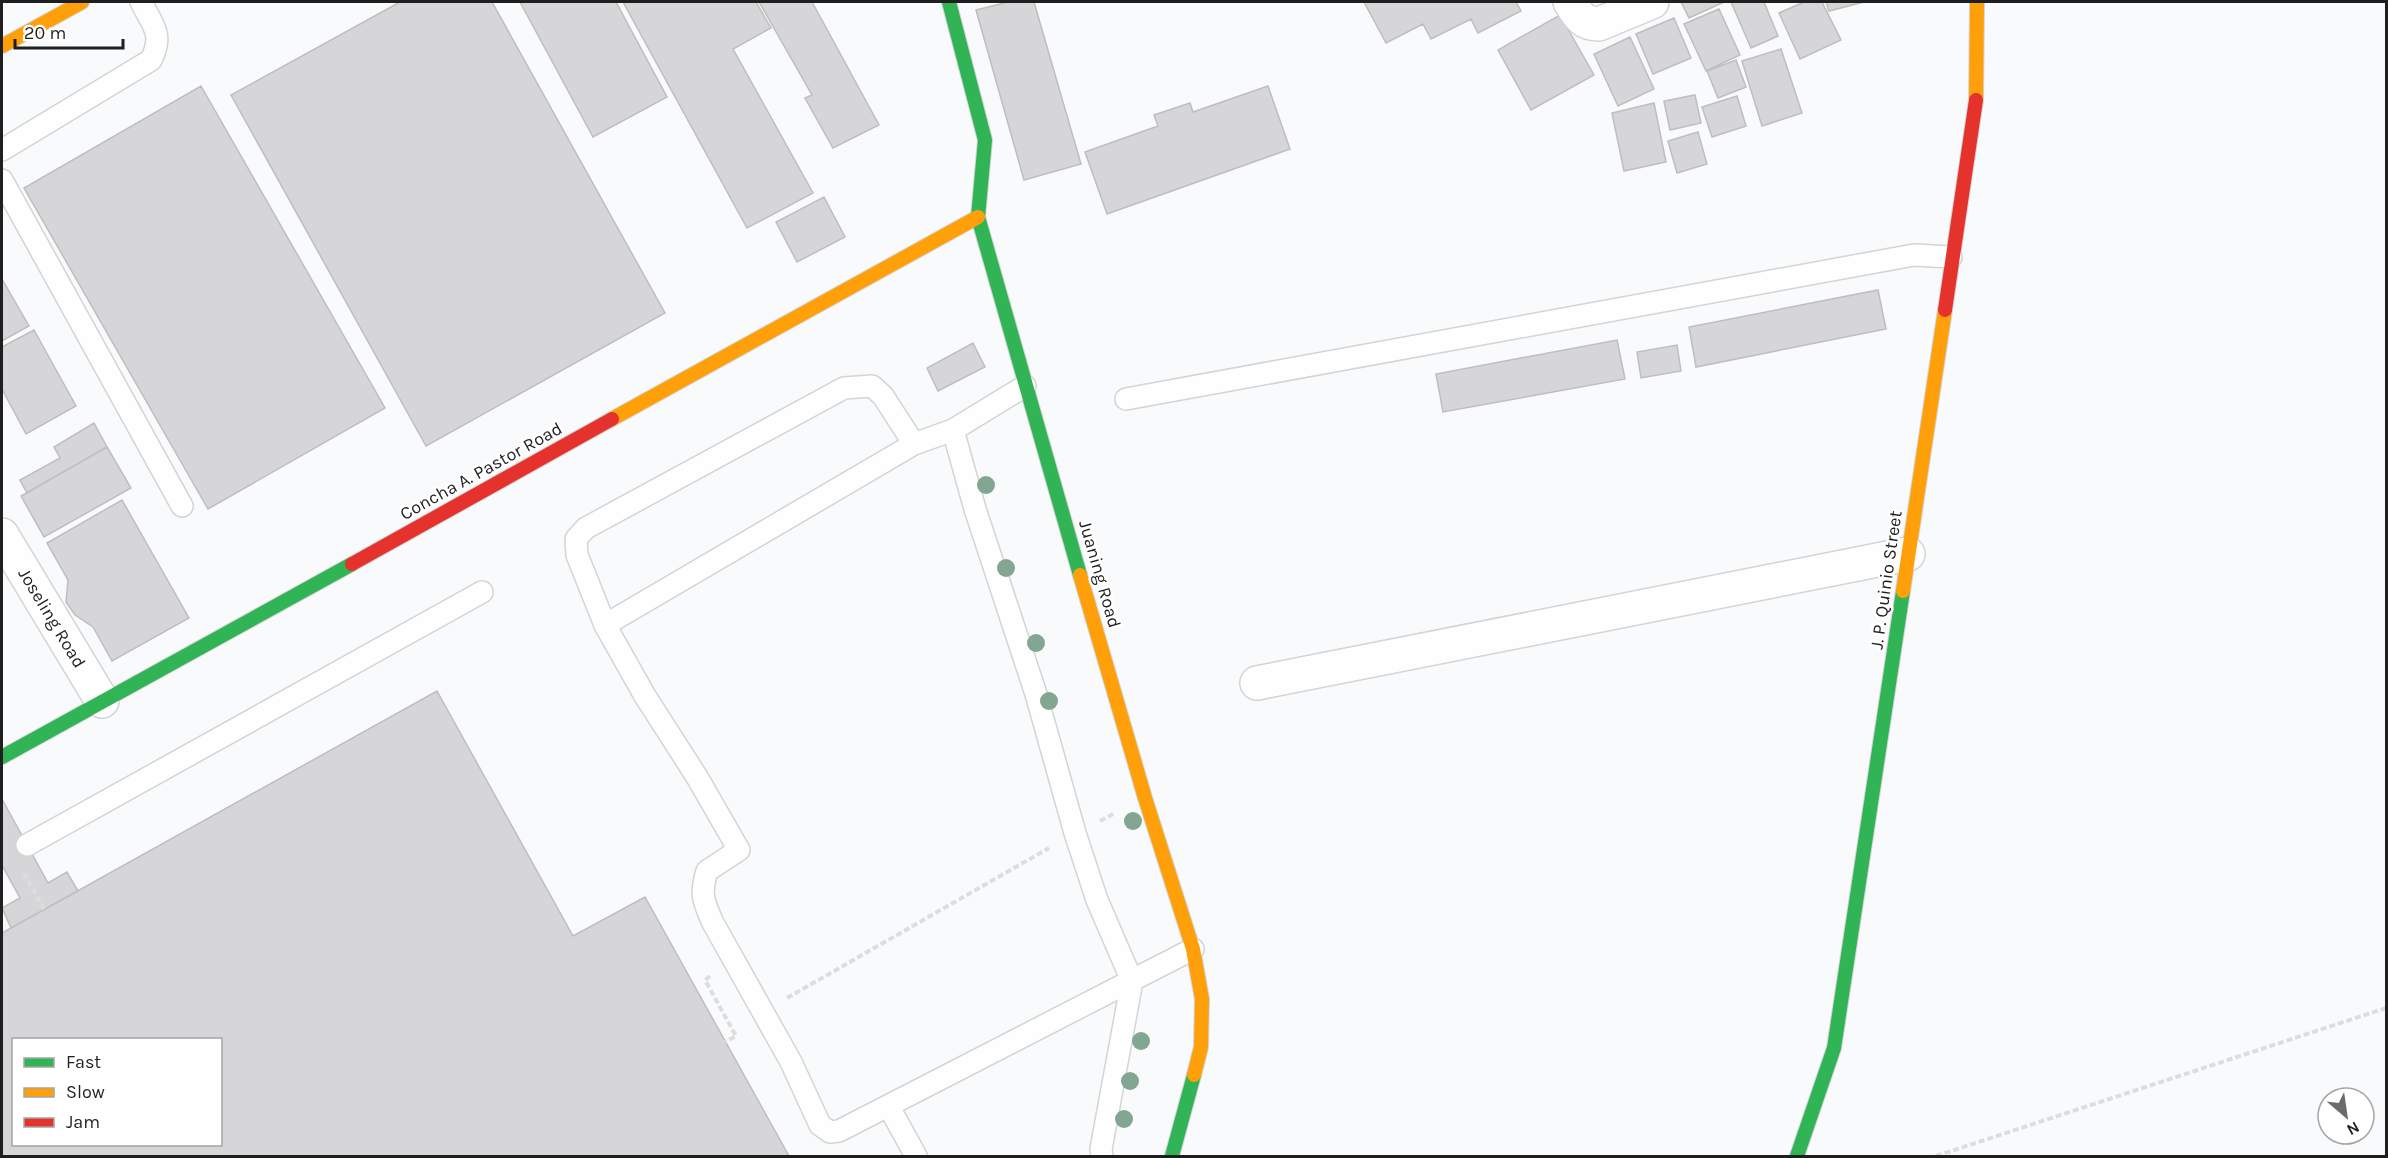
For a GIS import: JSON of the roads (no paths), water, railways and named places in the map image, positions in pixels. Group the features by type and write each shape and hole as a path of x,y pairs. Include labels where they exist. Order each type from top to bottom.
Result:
{"street":[{"path":"2,46 82,2"},
{"name":"Juaning Road","path":"949,2 986,140 978,217 1145,798 1194,949 1202,999 1201,1047 1172,1156"},
{"path":"1570,2 1580,19 1589,24 1599,24 1653,2"},
{"name":"J. P. Quinio Street","path":"1797,1156 1834,1048 1951,257 1976,103 1977,2"},
{"name":"Concha A. Pastor Road","path":"2,757 978,217"},
{"name":"Joseling Road","path":"2,535 102,701"},
{"path":"1257,683 1908,554"}],"lane":[{"path":"2,150 151,60 158,37 141,2"},
{"path":"2,180 182,506"},
{"path":"1126,399 1914,255 1951,257"},
{"path":"914,444 883,396 872,386 844,388 586,528 576,539 577,555 605,625 645,696 697,777 739,850 707,871 702,886 702,900 712,923 739,966 761,1012 791,1062 820,1125 830,1132 839,1131 1194,949"},
{"path":"605,625 914,444 953,430 1025,386"},
{"path":"953,430 975,509 1036,694 1075,833 1097,900 1132,981 1101,1156"},
{"path":"27,845 482,592"},
{"path":"889,1107 916,1156"}]}
